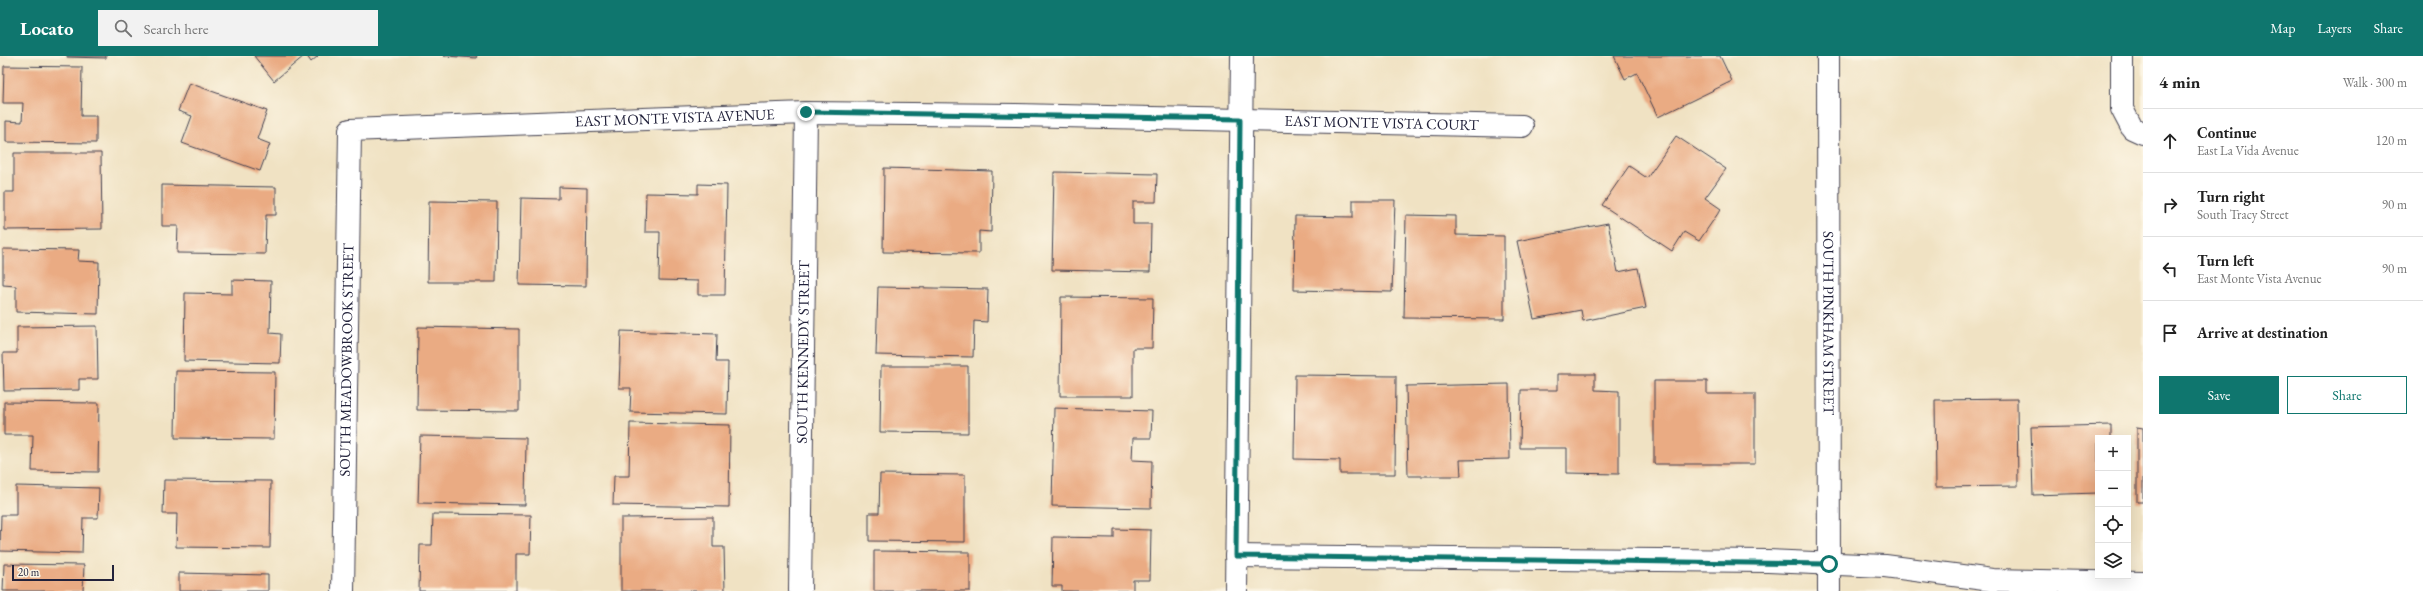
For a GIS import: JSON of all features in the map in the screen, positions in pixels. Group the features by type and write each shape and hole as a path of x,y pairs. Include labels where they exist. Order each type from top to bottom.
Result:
{"street":[{"path":"1236,591 1240,119 1242,56"},
{"name":"SOUTH PINKHAM STREET","path":"1828,56 1829,591"},
{"path":"2122,56 2122,108 2137,131"},
{"name":"EAST MONTE VISTA AVENUE","path":"350,130 806,112 1240,119"},
{"name":"SOUTH KENNEDY STREET","path":"800,591 806,112"},
{"name":"EAST MONTE VISTA COURT","path":"1240,119 1522,126"},
{"name":"SOUTH MEADOWBROOK STREET","path":"343,591 350,130"},
{"path":"1236,556 1829,564 1885,566 1992,580 2143,583"}],"building":[{"path":"106,56 106,58 67,57"},
{"path":"254,56 304,56 274,81"},
{"path":"307,56 318,56 311,62"},
{"path":"444,56 477,56 476,58"},
{"path":"1614,56 1720,56 1732,81 1658,117 1637,73 1625,79"},
{"path":"4,66 82,67 81,116 96,116 96,143 6,142 6,121 22,122 23,103 3,103"},
{"path":"189,83 267,111 257,139 270,144 260,171 182,143 192,116 178,111"},
{"path":"1676,136 1726,169 1705,198 1721,209 1699,241 1684,232 1672,251 1602,205 1629,166 1647,178"},
{"path":"14,153 101,153 102,229 5,230 5,192 14,192"},
{"path":"884,168 992,171 991,232 979,231 979,253 883,252"},
{"path":"1054,172 1157,174 1156,202 1133,202 1133,224 1151,224 1150,272 1052,270"},
{"path":"698,184 727,185 725,295 698,295 698,281 659,280 660,232 645,232 646,193 698,194"},
{"path":"162,185 276,187 276,215 266,215 265,254 177,253 178,226 162,226"},
{"path":"559,187 587,188 586,286 519,285 521,198 559,199"},
{"path":"1353,200 1395,200 1392,292 1294,290 1295,216 1353,217"},
{"path":"429,201 497,202 496,282 428,282"},
{"path":"1406,215 1456,216 1456,235 1504,236 1504,319 1404,318"},
{"path":"1608,223 1618,272 1638,268 1646,308 1583,321 1581,310 1534,319 1517,241"},
{"path":"3,249 79,250 78,261 99,262 98,314 16,312 16,286 3,285"},
{"path":"232,280 271,281 270,333 281,334 280,363 184,361 185,293 232,294"},
{"path":"878,287 988,289 987,322 974,321 973,357 876,355"},
{"path":"1061,297 1153,298 1152,348 1133,348 1133,396 1060,396"},
{"path":"97,326 98,379 79,379 79,390 4,391 3,353 17,353 17,327"},
{"path":"418,327 519,329 519,411 417,410"},
{"path":"621,331 717,334 716,362 728,362 727,414 630,412 631,388 619,388"},
{"path":"881,366 968,366 968,433 880,432"},
{"path":"176,371 275,372 274,439 175,438"},
{"path":"1558,374 1595,374 1595,390 1619,391 1619,474 1567,473 1567,448 1520,448 1521,390 1558,390"},
{"path":"1295,375 1396,376 1395,474 1340,474 1340,460 1294,459"},
{"path":"1654,381 1707,381 1707,394 1755,394 1755,464 1654,464"},
{"path":"1509,384 1510,459 1460,460 1461,476 1408,476 1406,386"},
{"path":"2017,399 2018,486 1936,487 1935,400"},
{"path":"4,402 99,403 98,472 32,471 33,435 4,435"},
{"path":"1054,408 1152,411 1151,438 1133,438 1132,460 1152,461 1151,508 1052,506"},
{"path":"630,423 730,425 729,507 613,505 614,476 629,476"},
{"path":"2111,425 2111,435 2095,435 2095,493 2033,495 2031,427"},
{"path":"2137,427 2143,428 2143,502 2137,502"},
{"path":"420,436 526,438 525,505 418,503"},
{"path":"880,474 965,475 965,542 869,541 869,513 879,513"},
{"path":"164,480 271,481 270,548 176,547 177,514 163,514"},
{"path":"16,486 99,488 98,518 83,518 82,553 0,551 1,515 16,515"},
{"path":"433,514 531,515 530,554 516,554 516,591 419,591 420,545 432,545"},
{"path":"713,517 713,547 724,547 725,591 621,591 621,518"},
{"path":"1114,529 1151,530 1150,580 1133,580 1133,591 1062,591 1062,586 1052,586 1053,537 1114,538"},
{"path":"874,551 970,552 970,591 874,591"},
{"path":"4,564 84,565 83,591 3,591"},
{"path":"179,573 268,575 268,591 179,591"}],"route":[{"path":"806,112 1240,119 1236,556 1829,564"}]}
